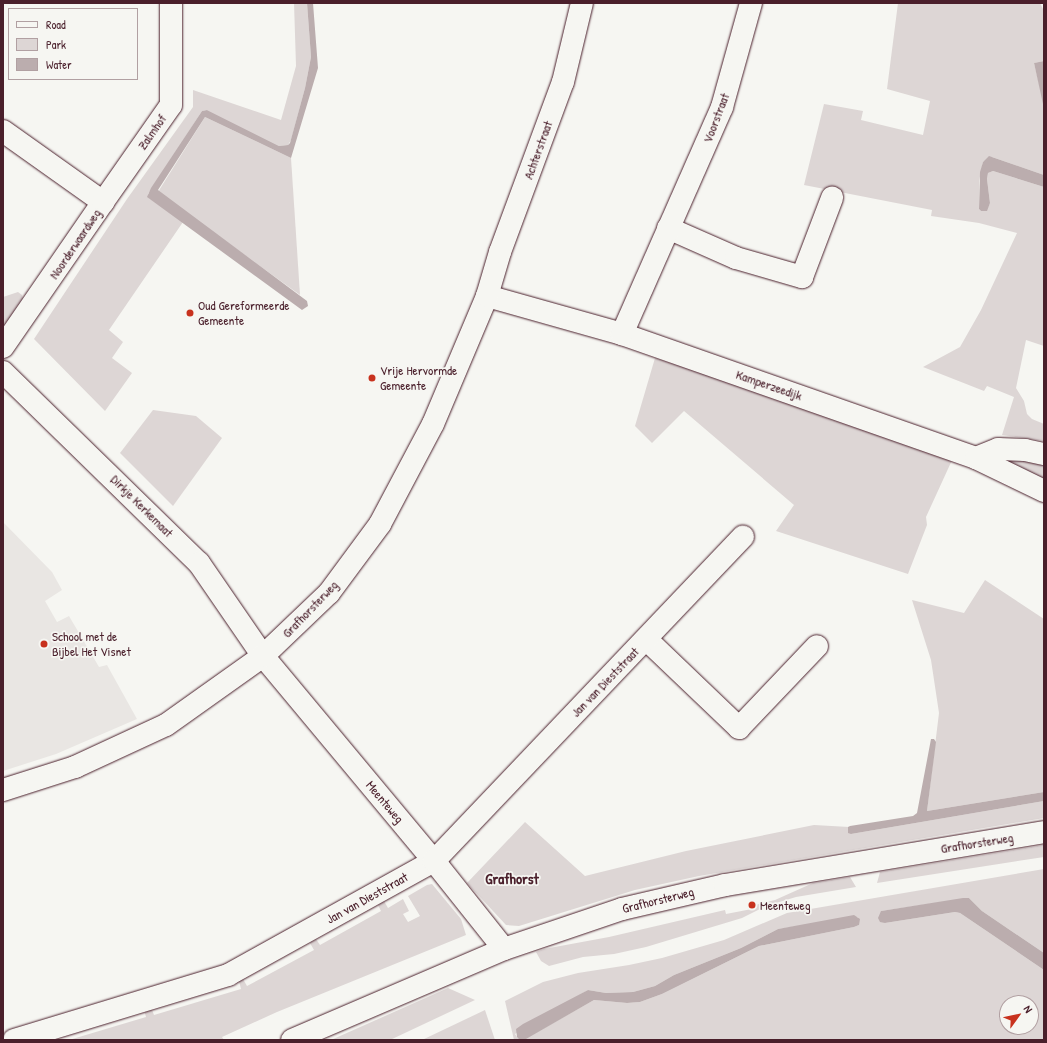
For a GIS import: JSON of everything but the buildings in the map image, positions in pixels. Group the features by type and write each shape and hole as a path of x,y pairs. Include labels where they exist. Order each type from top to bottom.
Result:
{"street":[{"name":"Zalmhof","path":"103,202 171,105 171,3"},
{"name":"Achterstraat","path":"487,296 500,252 564,82 582,3"},
{"name":"Voorstraat","path":"622,334 722,107 751,3"},
{"name":"Noorderwaardweg","path":"3,131 103,202 3,347"},
{"path":"668,228 736,258 802,277 832,198"},
{"name":"Kamperzeedijk","path":"487,296 622,334 976,458 1044,491"},
{"name":"Grafhorsterweg","path":"3,790 75,767 166,725 263,656 329,593 380,524 433,424 487,296"},
{"name":"Dirkje Kerkemaat","path":"3,372 199,563 263,656"},
{"path":"976,458 998,449 1025,450 1044,454"},
{"name":"Jan van Dieststraat","path":"14,1040 228,975 434,861 743,536"},
{"name":"Jan van Dieststraat","path":"646,639 739,728 817,646"},
{"name":"Meenteweg","path":"263,656 434,861 504,949"},
{"name":"Grafhorsterweg","path":"292,1040 504,949 622,909 671,896 828,867 1044,832"}],"shaded area":[{"name":"School met de Bijbel Het Visnet","path":"3,522 52,572 62,590 45,601 57,622 69,616 99,667 107,665 137,719 56,754 3,771"}],"green space":[{"path":"294,3 307,3 311,57 305,88 291,140 288,145 279,146 207,110 202,111 148,194 149,198 183,222 109,330 123,342 112,358 132,373 105,411 34,339 127,199 193,107 193,90 281,120 296,66"},
{"path":"898,3 1040,3 1044,11 1044,61 1034,63 1044,104 1044,175 992,157 983,162 979,181 979,209 981,211 988,207 990,203 987,179 988,173 993,171 1044,187 1044,346 1026,340 1016,388 1024,401 1027,414 1032,419 1044,424 1044,441 1002,435 1014,397 987,386 984,391 923,367 960,347 981,310 1017,233 979,223 931,216 932,210 804,185 824,104 863,111 861,120 923,135 930,101 887,89"},
{"path":"205,117 291,158 300,295 158,192"},
{"path":"18,292 22,295 23,299 3,328 3,297"},
{"path":"655,358 898,435 953,458 926,517 927,525 908,574 776,531 794,505 684,411 652,443 635,426"},
{"path":"153,410 196,416 222,438 173,506 120,453"},
{"path":"1013,459 1044,463 1044,480 1009,462"},
{"path":"985,580 1044,619 1044,792 927,811 939,713 931,660 912,600 964,613"},
{"path":"1044,801 1044,818 699,876 635,890 519,926 506,925 467,883 525,822 585,876 686,851 814,825 849,827 851,834"},
{"path":"1044,845 1044,857 877,883 880,872"},
{"path":"1044,869 1044,953 982,911 969,898 881,911 885,923 955,912 960,913 1044,970 1044,1040 523,1040 594,1000 627,1003 640,1002 662,994 759,946 854,927 859,925 858,917 778,929 741,948 674,975 655,986 633,992 606,993 588,990 515,1034 522,1040 514,1040 505,1001 543,982 578,973 662,958 724,940 787,913"},
{"path":"850,877 856,887 796,897 766,906 742,918 646,947 614,954 583,957 549,966 541,961 536,952 725,910 726,914 757,908 755,905 775,900 813,883"},
{"path":"432,884 461,919 466,935 277,1012 222,1037 224,1040 69,1040 146,1017 144,1010 151,1007 154,1015 241,989 239,981 243,979 247,986 314,950 310,943 316,939 320,945 381,911 378,905 384,901 388,908 403,899 409,911 403,914 408,922 420,916 408,896 427,885"},
{"path":"448,988 475,1000 390,1040 331,1040"},
{"path":"485,1010 495,1040 422,1040"}],"water":[{"path":"307,3 313,3 318,68 291,158 205,117 158,190 307,301 308,306 302,310 147,197 151,188 202,111 207,110 279,146 288,145 290,143 305,88 311,57"},
{"path":"1044,61 1044,104 1043,104 1034,63"},
{"path":"989,156 1044,175 1044,187 993,171 988,173 987,179 990,203 987,211 981,211 979,209 980,172 983,162"},
{"path":"931,739 934,739 936,742 927,811 1044,792 1044,801 851,834 848,833 848,827 850,826 913,816 917,813"},
{"path":"969,898 982,911 1044,953 1044,970 960,913 955,912 885,923 880,922 878,918 881,911"},
{"path":"854,915 860,919 859,925 854,927 759,946 662,994 640,1002 627,1003 594,1000 526,1039 519,1039 517,1037 516,1029 523,1024 588,990 606,993 633,992 655,986 674,975 741,948 778,929"}],"place":[{"name":"Oud Gereformeerde Gemeente","path":"190,313"},
{"name":"Vrije Hervormde Gemeente","path":"372,378"},
{"name":"School met de Bijbel Het Visnet","path":"44,644"},
{"name":"Meenteweg","path":"752,905"}],"district":[{"name":"Grafhorst","path":"512,879"}]}
